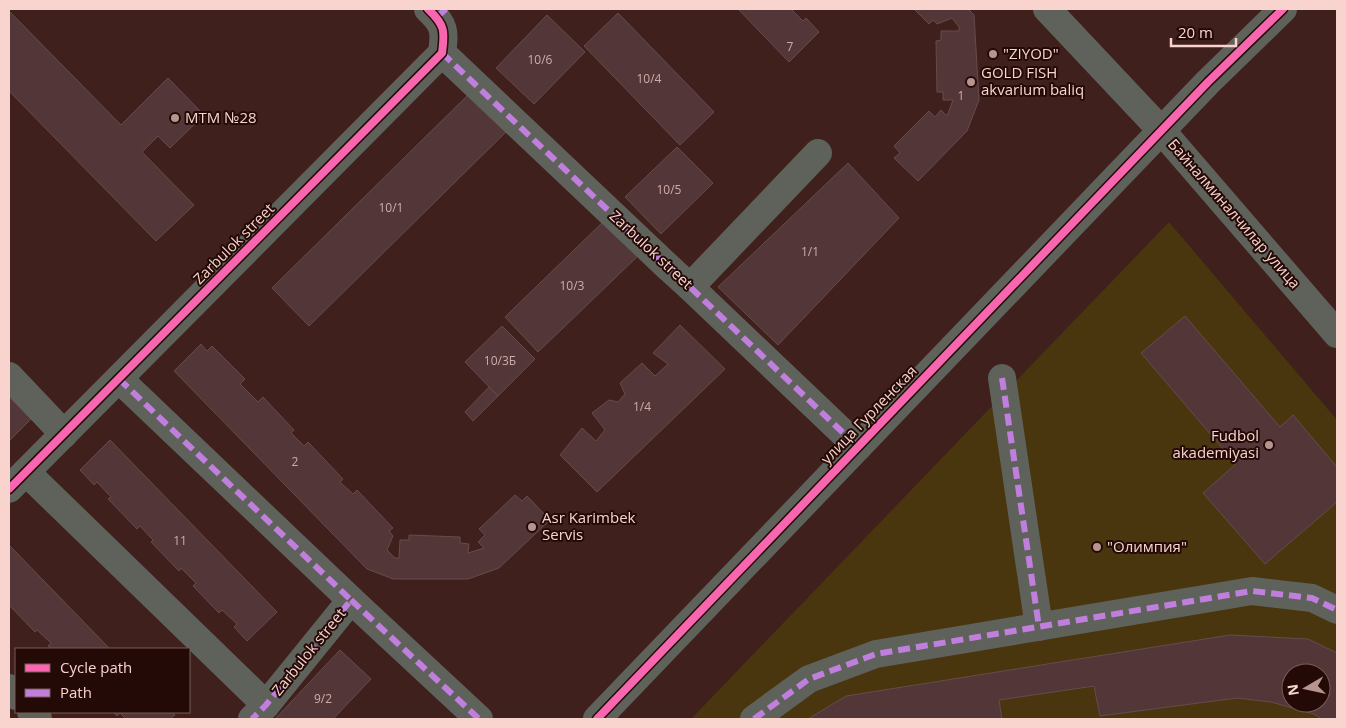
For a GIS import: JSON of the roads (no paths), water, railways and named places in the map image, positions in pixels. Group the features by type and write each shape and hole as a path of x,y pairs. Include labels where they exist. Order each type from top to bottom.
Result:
{"street":[{"name":"Байналминалчилар улица","path":"1047,9 1161,130 1337,334"},
{"name":"улица Гурленская","path":"597,719 1161,130 1227,62 1283,9"},
{"path":"437,12 445,34 442,54"},
{"name":"Zarbulok street","path":"17,481 442,54 858,447"},
{"path":"690,287 818,154"},
{"path":"9,376 64,434"},
{"name":"Zarbulok street","path":"119,378 351,600 259,712"},
{"path":"1002,378 1039,627"},
{"path":"17,481 259,712"},
{"path":"754,719 809,679 876,654 1252,591 1312,598 1337,610"},
{"path":"351,600 479,719"}],"place":[{"name":"\"ZIYOD\"","path":"993,54"},
{"name":"GOLD FISH akvarium baliq","path":"971,82"},
{"name":"MTM №28","path":"175,118"},
{"name":"Fudbol akademiyasi","path":"1269,445"},
{"name":"Asr Karimbek Servis","path":"532,527"},
{"name":"\"Олимпия\"","path":"1097,547"}]}
